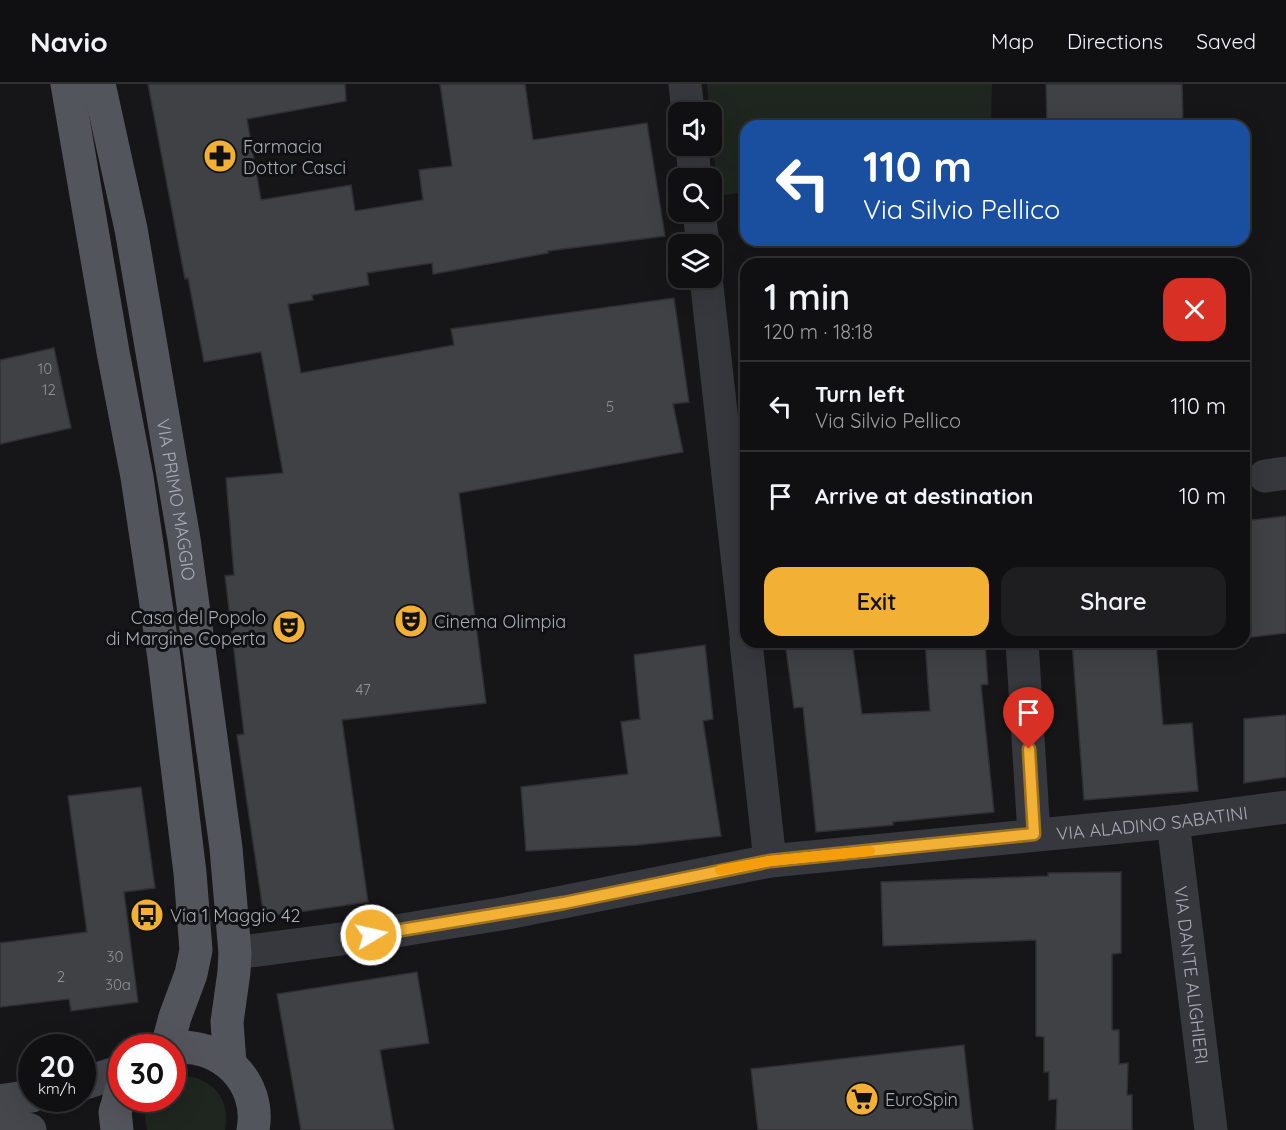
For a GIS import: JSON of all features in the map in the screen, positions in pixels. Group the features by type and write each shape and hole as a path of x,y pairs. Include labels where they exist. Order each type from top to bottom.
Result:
{"main road":[{"name":"VIA PRIMO MAGGIO","path":"68,84 113,352 137,477 164,658 190,873 196,950 191,974 170,1034"},
{"name":"VIA PRIMO MAGGIO","path":"99,84 131,229 184,539 226,848 235,953 227,1022 230,1064"},
{"path":"186,1047 207,1050 230,1064 241,1075 249,1090 253,1105 254,1127"},
{"path":"116,1112 117,1130"}],"street":[{"path":"685,84 687,102"},
{"path":"707,288 740,582"},
{"path":"747,648 770,861"},
{"path":"1022,648 1034,834"},
{"name":"VIA ALADINO SABATINI","path":"235,953 496,915 770,861 1173,822 1286,807"},
{"name":"VIA DANTE ALIGHIERI","path":"1173,822 1211,1130"},
{"path":"0,1101 18,1098"},
{"path":"0,1120 30,1130"}],"shaded area":[{"path":"707,84 992,84 991,120 740,120 740,193 722,195 722,168 715,168 714,156 722,156 722,102 709,102"},
{"path":"186,1076 206,1082 219,1094 226,1110 225,1130 147,1130 146,1112 186,1112"}],"building":[{"path":"148,84 345,84 346,101 247,119 261,200 351,185 355,211 423,200 419,170 452,166 440,84 525,84 533,140 647,123 665,236 548,251 548,253 433,274 432,263 367,273 369,285 312,295 313,300 288,304 301,373 454,345 451,329 674,298 689,402 673,404 683,452 459,493 486,703 342,720 368,902 264,917 237,735 244,734 225,576 234,575 226,478 283,473 261,352 204,362 188,278 185,279"},
{"path":"1046,84 1182,84 1183,120 1047,120"},
{"path":"54,348 71,428 0,444 0,360"},
{"path":"1286,516 1286,633 1250,637 1250,520"},
{"path":"705,645 713,719 703,721 721,836 638,845 526,851 521,787 628,774 621,722 640,719 634,655"},
{"path":"786,648 853,648 862,714 930,711 925,648 985,648 988,684 981,685 994,812 816,832 803,707 794,708"},
{"path":"1072,648 1157,648 1163,725 1192,723 1198,791 1084,800"},
{"path":"1286,715 1286,777 1244,783 1244,719"},
{"path":"141,787 155,888 124,892 138,1002 71,1011 69,999 0,1007 0,943 87,932 68,796"},
{"path":"1121,872 1121,953 1112,954 1112,1030 1119,1030 1119,1064 1128,1063 1127,1095 1132,1095 1132,1130 1056,1130 1057,1099 1049,1100 1049,1072 1044,1072 1044,1037 1036,1036 1036,940 883,946 881,882 1048,876 1048,873"},
{"path":"417,972 429,1043 380,1050 394,1130 301,1130 277,994"},
{"name":"EuroSpin","path":"964,1045 973,1130 758,1130 751,1069"}],"slow traffic":[{"path":"720,870 770,861 870,851"}],"place":[{"name":"Farmacia Dottor Casci","path":"220,156"},
{"name":"Cinema Olimpia","path":"411,621"},
{"name":"Casa del Popolo di Margine Coperta","path":"289,627"},
{"name":"Via 1 Maggio 42","path":"147,915"},
{"name":"EuroSpin","path":"862,1099"}],"route":[{"path":"371,935 564,903 770,861 1034,834 1029,749"}]}
